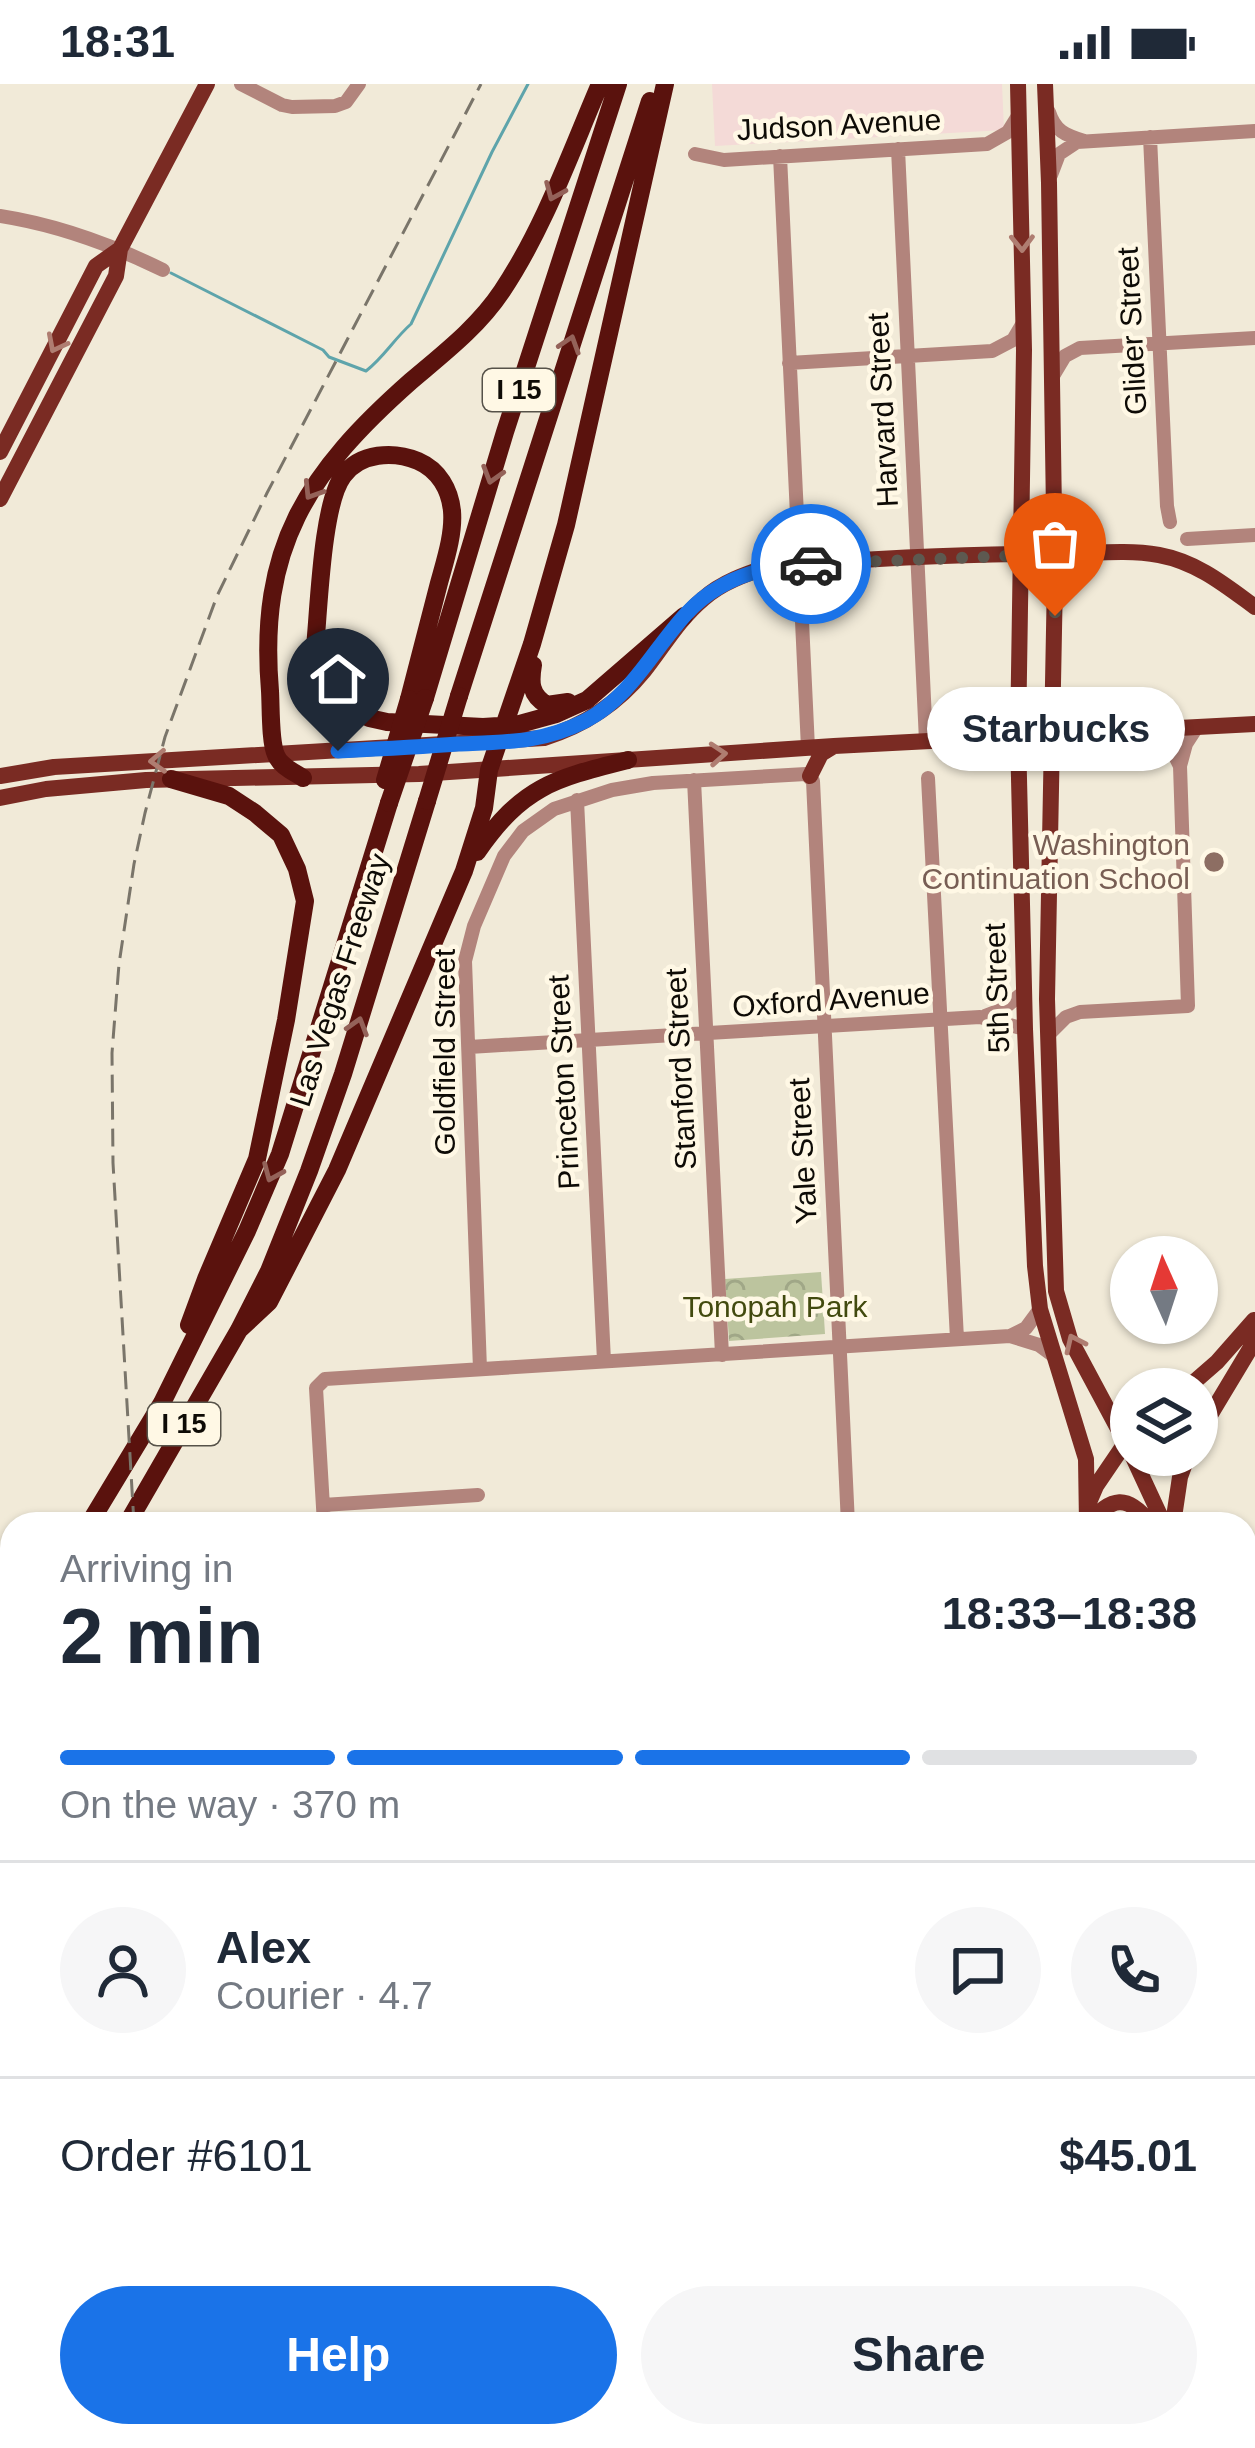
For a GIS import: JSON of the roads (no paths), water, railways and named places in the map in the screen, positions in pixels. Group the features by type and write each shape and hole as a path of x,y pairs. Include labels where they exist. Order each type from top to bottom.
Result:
{"highway":[{"path":"303,778 275,754 268,663 268,617 281,554 297,514 328,465 359,429 481,320 502,291 534,238 600,84"},
{"name":"Las Vegas Freeway","path":"96,1512 162,1403 280,1154 417,698 618,84"},
{"name":"Las Vegas Freeway","path":"134,1512 239,1330 309,1171 344,1074 459,696 656,84"},
{"path":"239,1330 269,1302 337,1170 464,871 484,808 489,770 566,525 665,84"},
{"path":"417,698 453,519 446,487 436,473 399,455 381,455 356,464 343,476 331,501 315,647 328,686 346,705 369,718 501,734 587,700 684,616"},
{"path":"532,644 532,687 542,702 564,704 604,685"},
{"path":"464,871 497,824 532,792 568,776 628,760"},
{"path":"162,1403 206,1280 257,1159 305,901 297,869 280,836 255,813 229,796 171,779"}],"main road":[{"path":"0,499 116,276 120,249 207,84"},
{"name":"5th Street","path":"1018,84 1024,322 1018,737 1030,1152 1040,1309 1086,1460 1087,1512"},
{"name":"5th Street","path":"1045,91 1055,554 1047,999 1055,1266 1061,1314 1070,1339 1110,1410"},
{"path":"0,452 96,266 120,249"},
{"path":"26,448 20,434 40,392 37,380"},
{"path":"0,776 54,767 427,746 501,734 544,738 604,710 706,596 744,574 770,566 1126,552 1187,563 1215,576 1255,608"},
{"path":"0,798 46,789 171,779 419,774 1255,724"},
{"path":"810,776 818,757 834,746"},
{"path":"1030,1152 1053,1165"},
{"path":"1208,1368 1253,1324"},
{"path":"1218,1402 1251,1347 1253,1324"},
{"path":"1089,1512 1096,1486 1110,1470"},
{"name":"5th Street","path":"1143,1476 1159,1512"},
{"path":"1174,1512 1182,1476"},
{"path":"1098,1512 1124,1502 1142,1512"}],"street":[{"path":"241,84 292,107 335,106 346,102 358,84"},
{"path":"1045,91 1057,129 1084,141"},
{"name":"Judson Avenue","path":"987,144 1012,129 1019,113"},
{"path":"1049,183 1059,154 1071,144 1255,131"},
{"name":"Glider Street","path":"1150,137 1170,522"},
{"name":"Judson Avenue","path":"695,154 724,160 987,144 1011,156 1021,178"},
{"name":"Harvard Street","path":"898,149 926,741"},
{"path":"779,156 808,748"},
{"path":"0,216 68,230 163,270"},
{"path":"1052,319 1062,338 1086,347"},
{"path":"789,363 992,351 1013,340 1024,322"},
{"path":"1051,381 1065,356 1086,347 1255,338"},
{"path":"992,351 1013,361 1024,380"},
{"path":"1187,538 1255,535"},
{"path":"1048,1034 1066,1017 1080,1012 1189,1006 1180,766 1197,727"},
{"path":"1155,730 1180,766"},
{"name":"Goldfield Street","path":"480,1369 465,961 504,856 524,831 554,809 577,800 653,783 810,776"},
{"name":"Yale Street","path":"810,776 847,1512"},
{"path":"928,778 957,1339"},
{"name":"Stanford Street","path":"694,780 722,1354"},
{"name":"Princeton Street","path":"577,800 604,1361"},
{"name":"Oxford Avenue","path":"469,1048 980,1017 1003,1009 1024,992"},
{"path":"1047,999 1080,1012"},
{"name":"Oxford Avenue","path":"980,1017 1025,1029"},
{"path":"1010,1336 1026,1328 1040,1309"},
{"path":"323,1512 316,1388 325,1379 1010,1336 1039,1345 1054,1356"},
{"path":"323,1505 478,1496"}],"waterway":[{"path":"171,273 329,357 366,371 411,324 528,84"}],"railway":[{"path":"133,1512 113,1163 112,1053 119,964 145,813 165,737 217,596 481,84"}],"place":[{"name":"Starbucks","path":"1055,616"},
{"name":"Washington Continuation School","path":"1214,862"}],"park label":[{"name":"Tonopah Park","path":"775,1307"}]}
